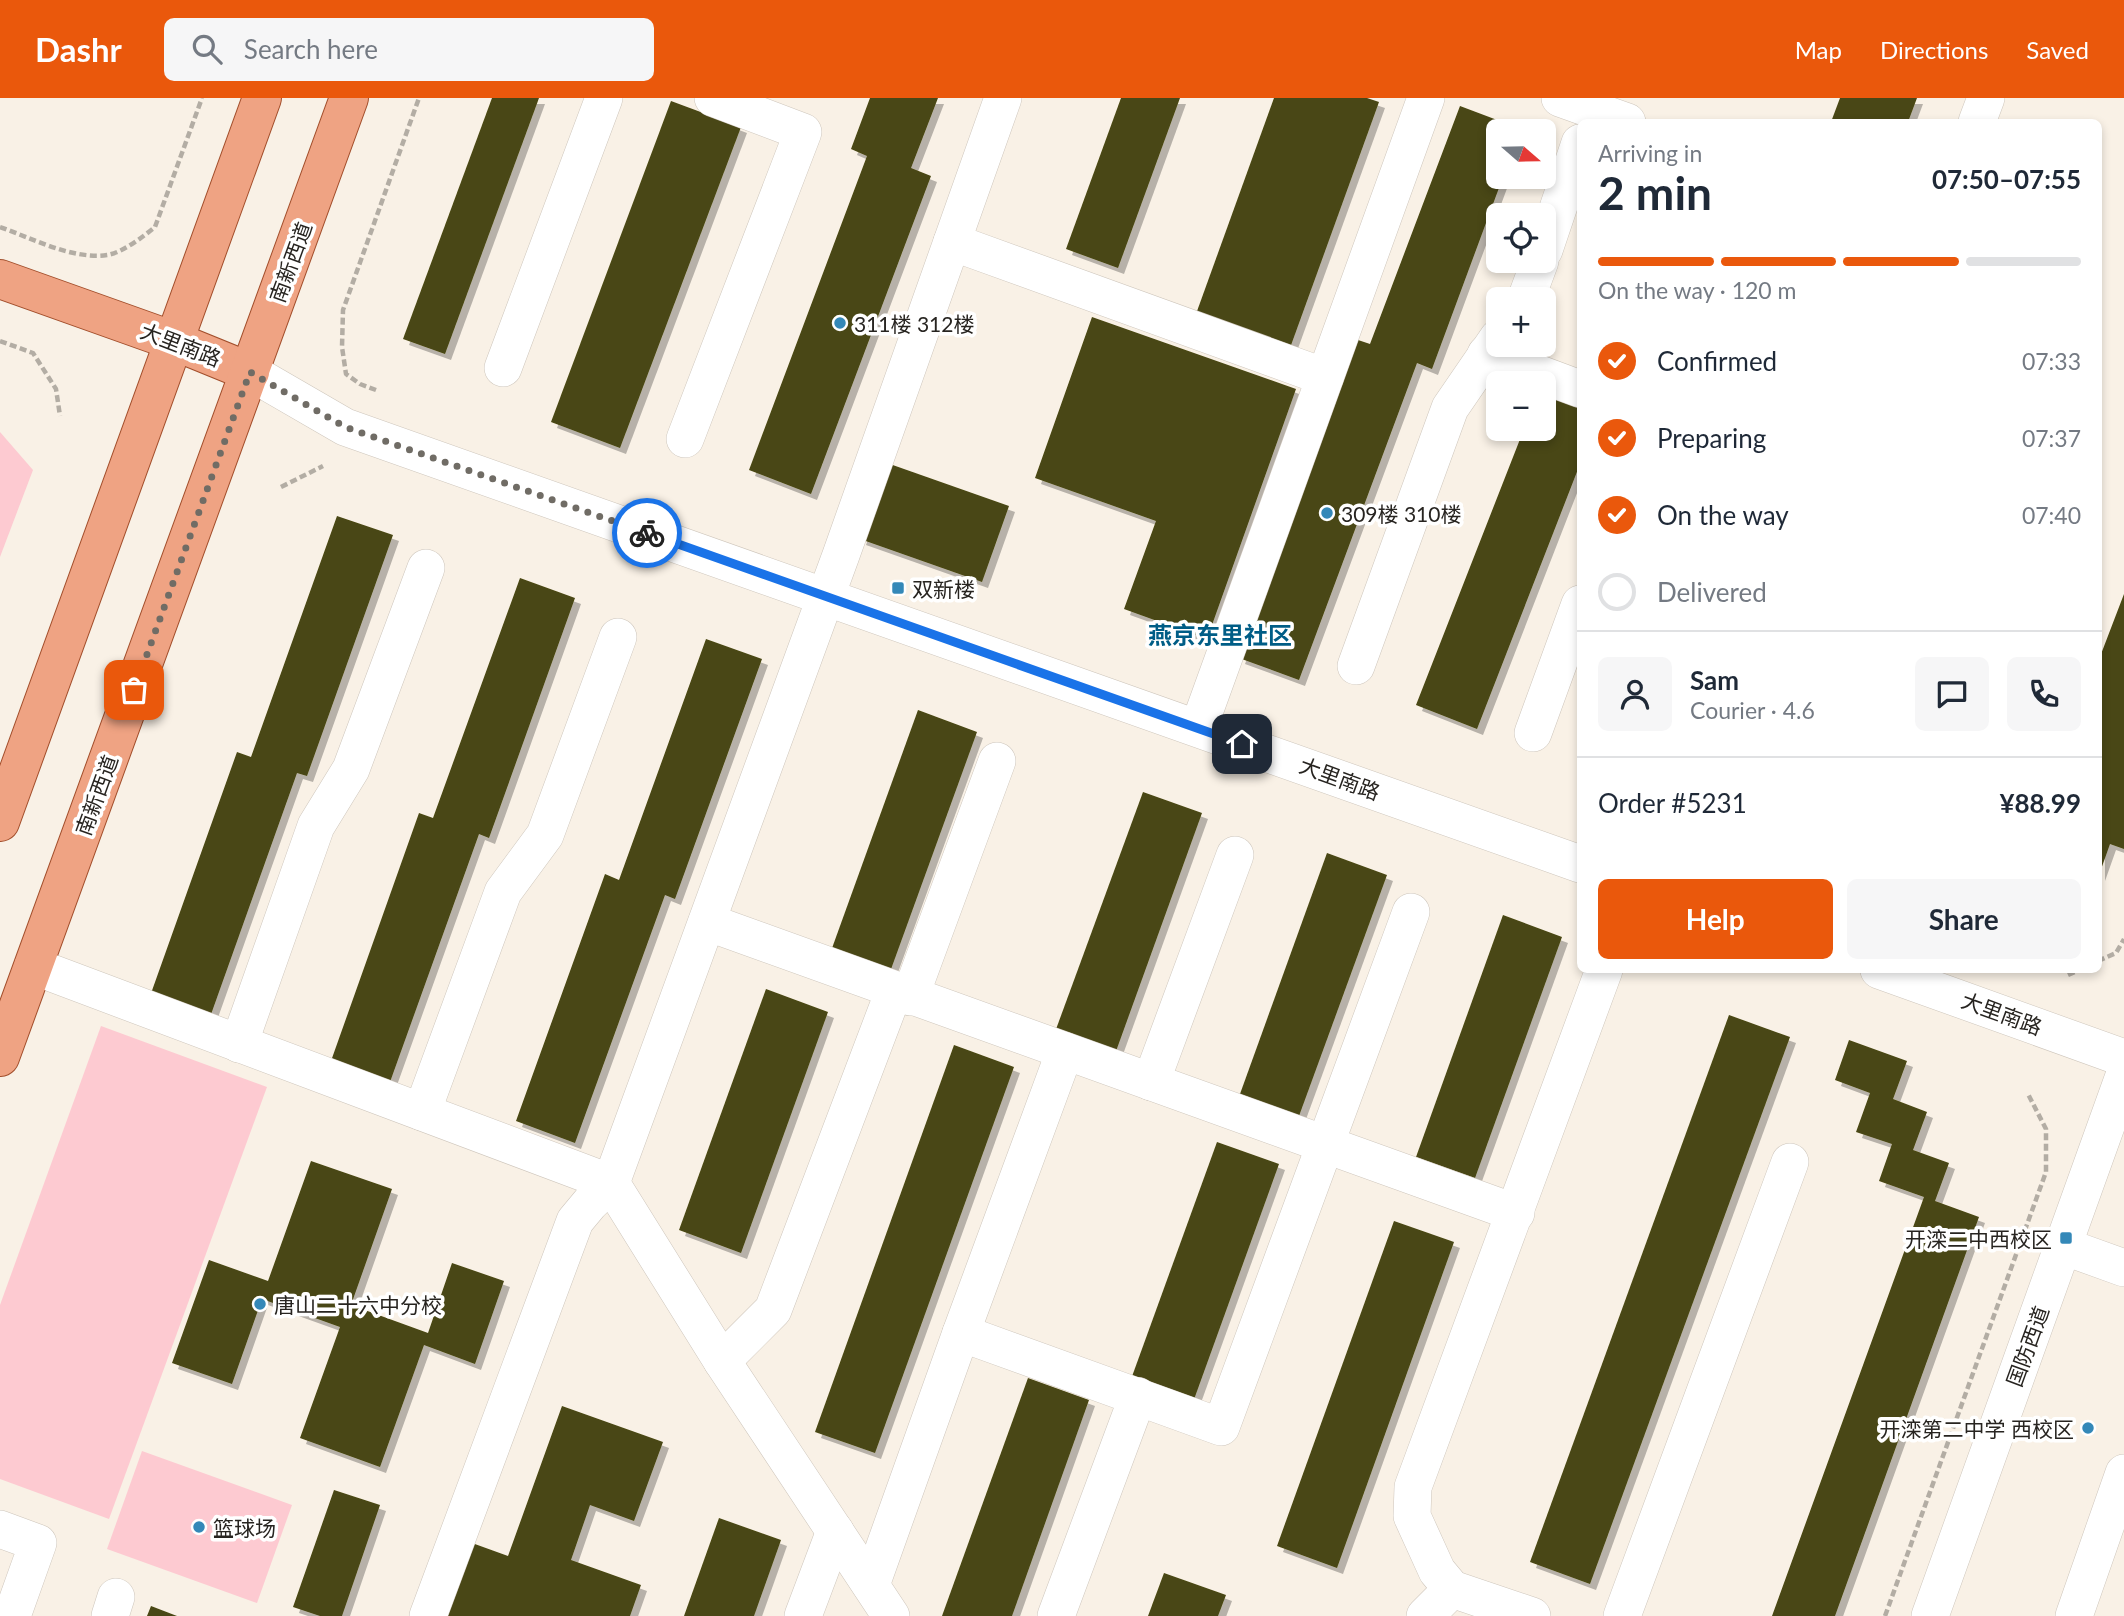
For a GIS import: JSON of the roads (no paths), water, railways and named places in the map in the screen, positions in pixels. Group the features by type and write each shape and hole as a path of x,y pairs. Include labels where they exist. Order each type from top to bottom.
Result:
{"main road":[{"path":"0,822 262,98"},
{"name":"南新西道","path":"0,1057 349,98"},
{"name":"大里南路","path":"0,279 174,341 250,372"}],"street":[{"path":"503,368 604,98"},
{"path":"685,439 803,132 713,98"},
{"path":"428,1616 575,1221 611,1183 826,596 1003,98"},
{"path":"1202,719 1426,98"},
{"path":"1978,119 1986,98"},
{"path":"1556,206 1577,129"},
{"path":"952,242 1325,377"},
{"path":"1356,666 1450,408 1486,355"},
{"path":"1515,357 1577,387"},
{"name":"大里南路","path":"250,372 345,427 1577,863"},
{"path":"239,1044 316,826 351,769 425,568"},
{"path":"1533,733 1577,612"},
{"path":"422,1112 503,892 545,835 618,637"},
{"path":"722,1361 773,1310 997,761"},
{"path":"1151,1082 1235,855"},
{"path":"961,1333 1221,1427 1411,912"},
{"path":"707,922 1516,1213"},
{"path":"33,966 611,1183 722,1361 891,1616"},
{"path":"1532,1616 1452,1588 1437,1571 1412,1516 1413,1487 1603,973"},
{"name":"大里南路","path":"1887,973 2124,1058"},
{"path":"871,1585 1065,1051"},
{"name":"国防西道","path":"1930,1616 2124,1076"},
{"path":"1622,1616 1790,1162"},
{"path":"2063,1246 2124,1268"},
{"path":"1056,1616 1138,1396"},
{"path":"2074,1616 2124,1473"},
{"path":"0,1529 38,1543 12,1616"},
{"path":"803,1616 835,1531"},
{"path":"1426,1616 1452,1588"}],"place":[{"name":"311楼 312楼","path":"840,323"},
{"name":"309楼 310楼","path":"1327,513"},
{"name":"双新楼","path":"898,588"},
{"name":"开滦二中西校区","path":"2066,1238"},
{"name":"唐山二十六中分校","path":"260,1304"},
{"name":"开滦第二中学 西校区","path":"2088,1428"},
{"name":"篮球场","path":"199,1527"}],"district":[{"name":"燕京东里社区","path":"1220,634"}]}
